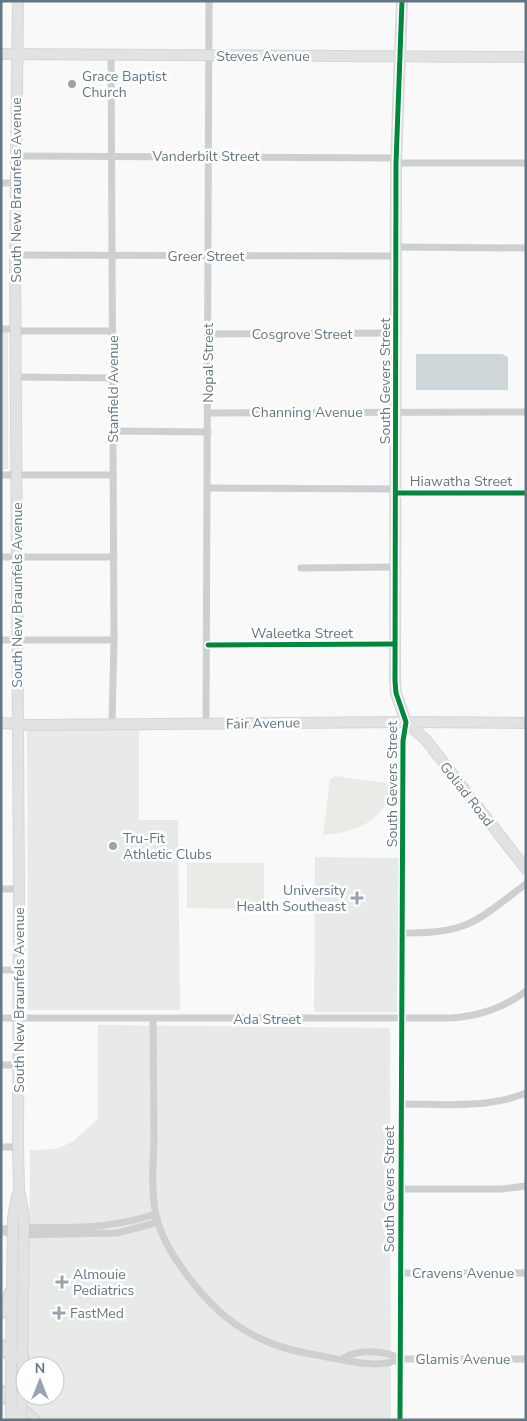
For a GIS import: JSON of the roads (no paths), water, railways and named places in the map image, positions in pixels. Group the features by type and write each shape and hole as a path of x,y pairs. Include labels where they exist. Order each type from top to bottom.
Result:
{"highway":[{"path":"1,1312 7,1305 11,1293"},
{"path":"1,1346 17,1356"},
{"path":"1,1392 33,1420"},
{"path":"1,1396 23,1420"}],"main road":[{"name":"South New Braunfels Avenue","path":"17,1356 19,889 15,255 18,1"},
{"name":"South Gevers Street","path":"402,1 396,160 395,644 396,693 406,722"},
{"name":"Steves Avenue","path":"1,54 526,57"},
{"name":"Goliad Road","path":"406,722 426,740 526,869"},
{"name":"Fair Avenue","path":"1,723 526,723"},
{"name":"South New Braunfels Avenue","path":"17,1356 11,1293 18,1231"},
{"name":"South New Braunfels Avenue","path":"11,1420 11,1372 15,1361"},
{"name":"South New Braunfels Avenue","path":"23,1406 23,1420"}],"street":[{"name":"Nopal Street","path":"206,724 208,645 209,1"},
{"name":"Stanfield Avenue","path":"111,54 114,475 112,724"},
{"name":"Vanderbilt Street","path":"16,156 208,156 526,164"},
{"path":"1,183 16,183"},
{"name":"Greer Street","path":"15,255 209,256 526,248"},
{"path":"1,329 112,331"},
{"name":"Cosgrove Street","path":"208,334 396,333"},
{"path":"16,377 113,378"},
{"name":"Channing Avenue","path":"208,413 526,412"},
{"path":"113,430 208,432"},
{"path":"1,475 114,475"},
{"name":"Hiawatha Street","path":"208,488 526,493"},
{"path":"1,557 114,557"},
{"path":"300,568 395,567"},
{"path":"1,640 114,640"},
{"name":"Waleetka Street","path":"208,645 395,644"},
{"name":"South Gevers Street","path":"400,1420 403,741 406,722"},
{"path":"402,933 439,933 467,926 481,918 526,884"},
{"path":"1,888 19,889"},
{"path":"1,970 19,970"},
{"name":"Ada Street","path":"1,1018 402,1020 451,1018 475,1015 499,1007 526,991"},
{"name":"Glamis Avenue","path":"153,1019 153,1185 157,1218 170,1249 183,1269 208,1299 234,1324 280,1346 305,1353 344,1358 351,1353 391,1353 400,1359 526,1358"},
{"path":"1,1065 19,1065"},
{"path":"401,1104 477,1104 506,1100 526,1093"},
{"path":"1,1147 18,1147"},
{"path":"400,1189 502,1189 526,1186"},
{"path":"1,1230 18,1231 100,1227 120,1225 152,1215 157,1218"},
{"name":"Cravens Avenue","path":"400,1273 526,1273"}],"place":[{"name":"Grace Baptist Church","path":"72,84"},
{"name":"Tru-Fit Athletic Clubs","path":"113,846"},
{"name":"University Health Southeast","path":"357,898"},
{"name":"Almouie Pediatrics","path":"62,1282"},
{"name":"FastMed","path":"59,1313"}]}
